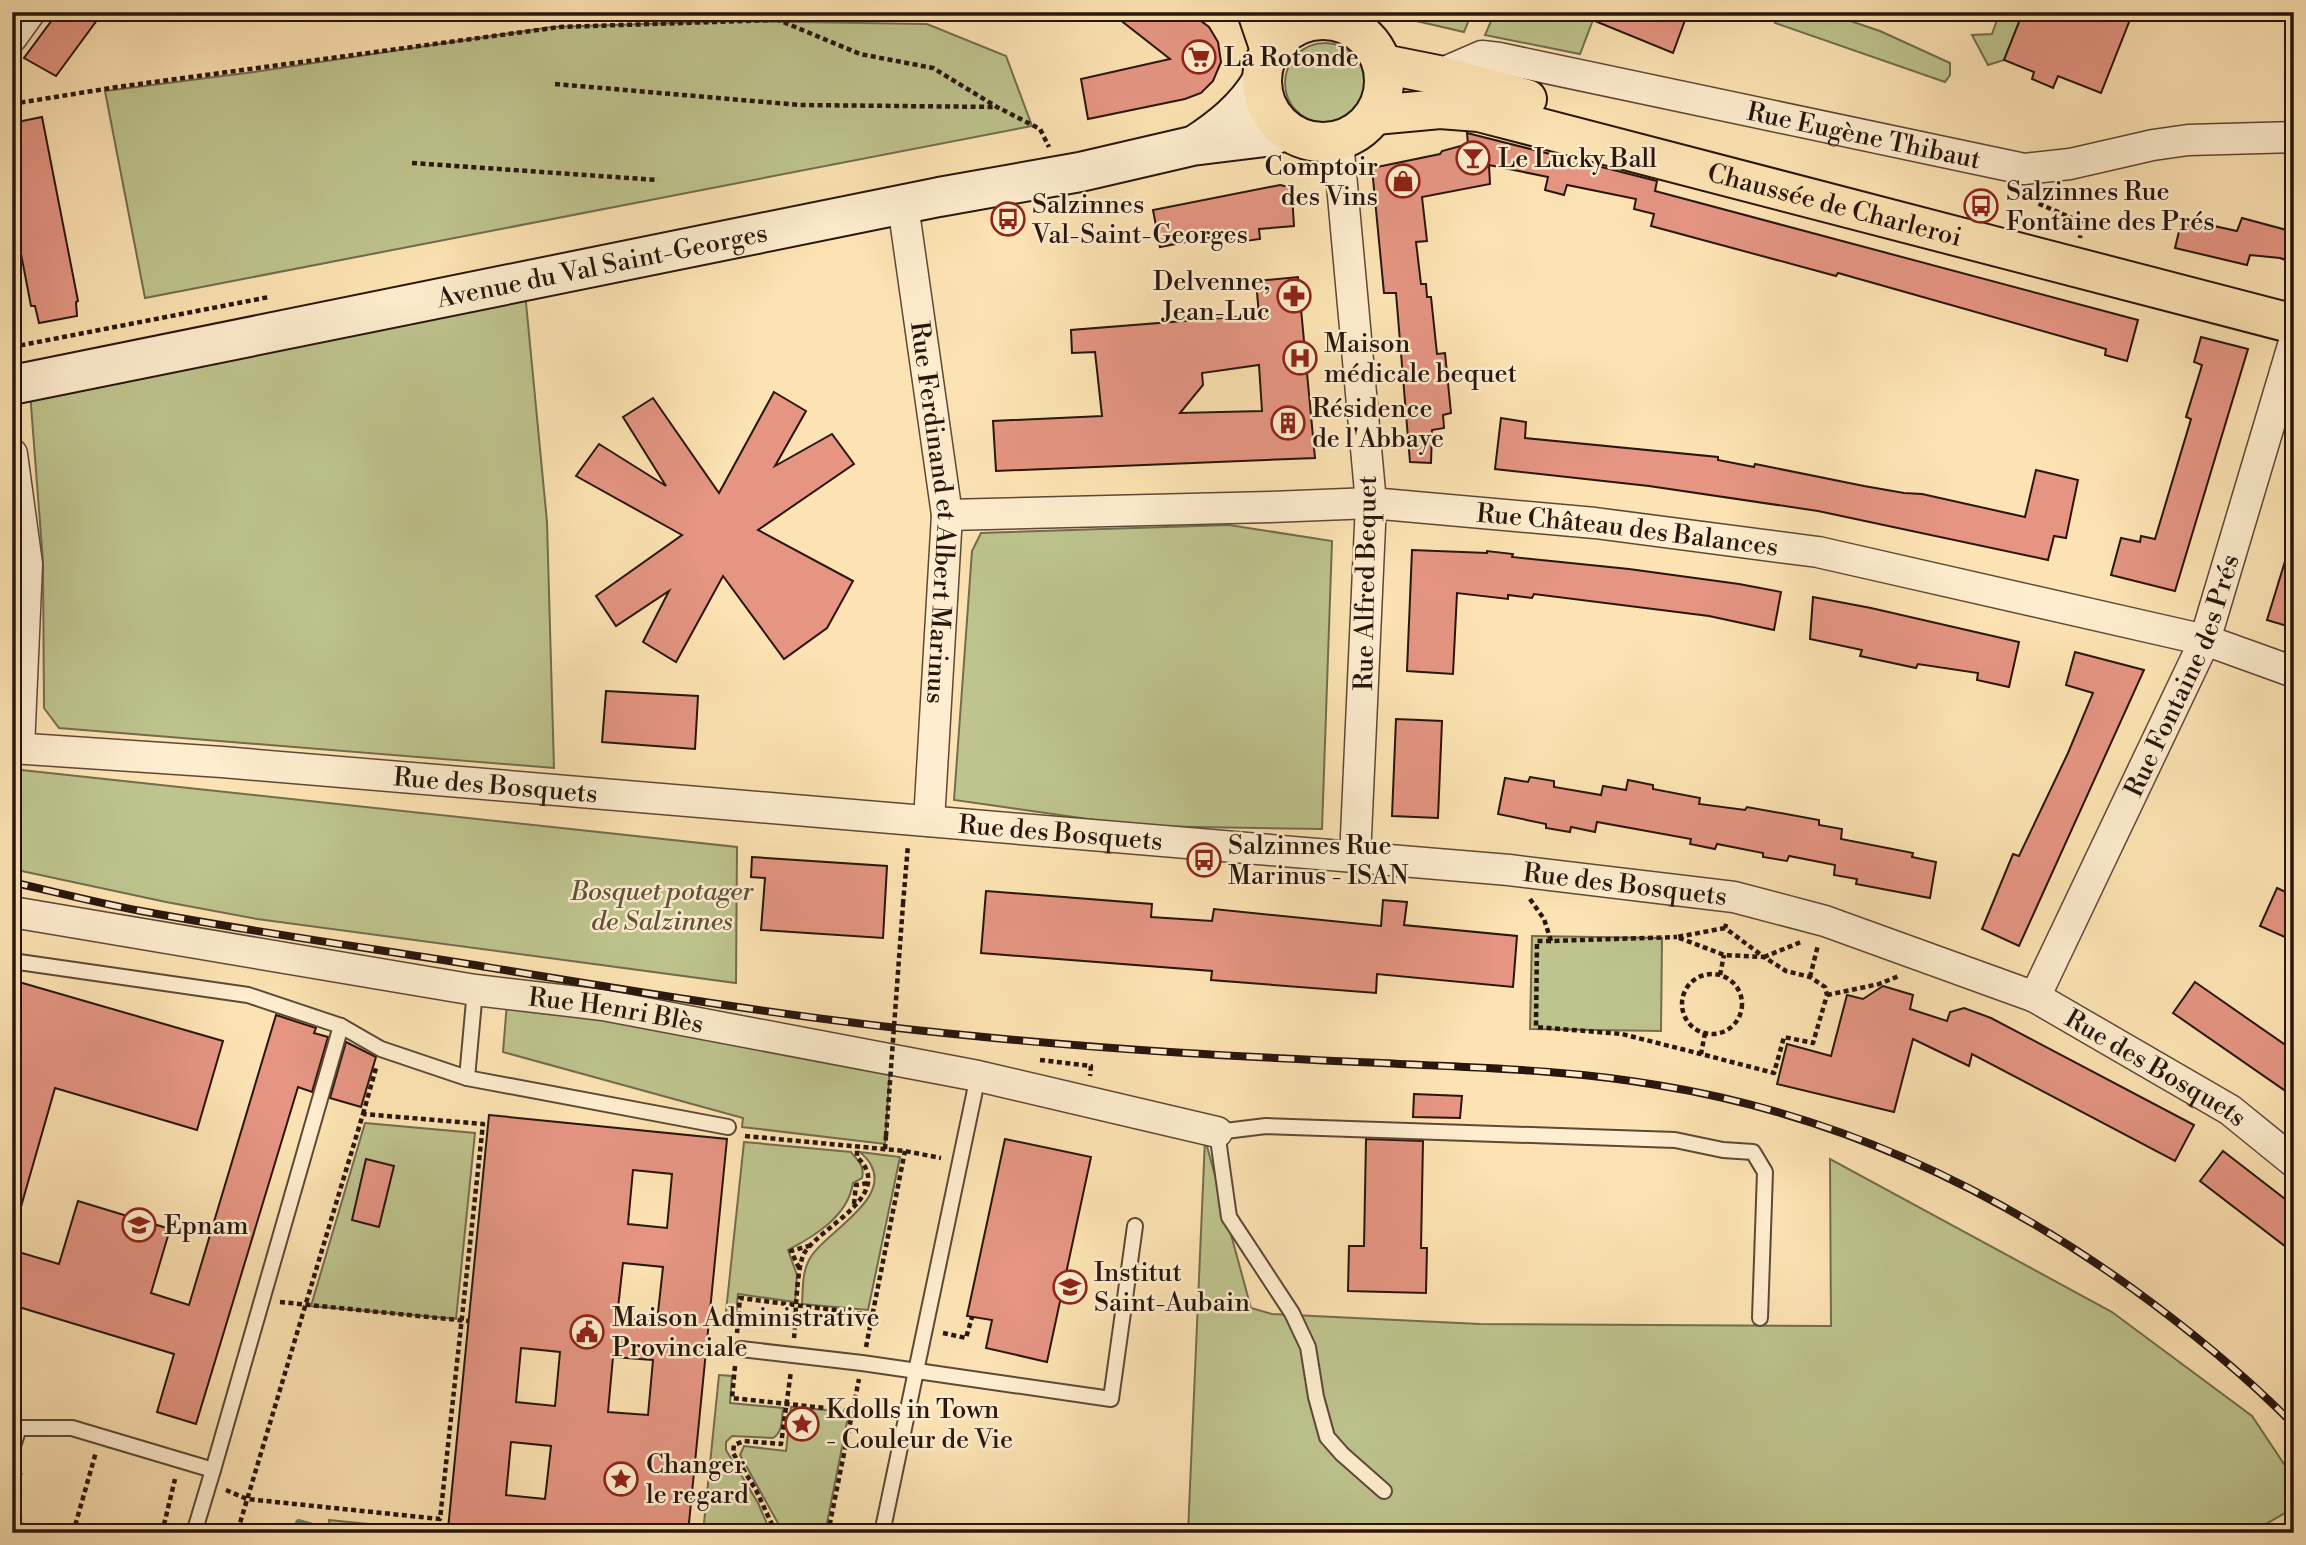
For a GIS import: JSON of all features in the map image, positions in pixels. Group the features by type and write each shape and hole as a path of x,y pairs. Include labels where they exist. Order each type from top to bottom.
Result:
{"main road":[{"path":"1257,12 1266,66 1269,108 1285,130 1301,139 1320,143 1338,141 1357,133 1375,115 1384,90 1382,64 1376,49 1352,26 1326,19 1309,16 1281,36 1266,66"},
{"name":"Chaussée de Charleroi","path":"1382,64 1438,75 2079,253 2294,307"},
{"name":"Avenue du Val Saint-Georges","path":"1192,146 1219,129 1252,98 1266,66"},
{"name":"Chaussée de Charleroi","path":"1375,115 1440,109 1479,112 2294,324"},
{"name":"Avenue du Val Saint-Georges","path":"12,385 903,205 1080,172 1192,146 1272,136 1285,130"}],"street":[{"path":"12,37 30,12"},
{"name":"Rue Eugène Thibaut","path":"1438,75 1482,57 1499,58 2024,169 2070,164 2188,140 2294,137"},
{"name":"Rue Alfred Bequet","path":"1338,141 1371,503 1355,858"},
{"name":"Rue Ferdinand et Albert Marinus","path":"903,205 947,515 920,820"},
{"name":"Rue Fontaine des Prés","path":"2035,997 2205,640 2294,342"},
{"path":"12,454 27,564 16,748"},
{"name":"Rue Château des Balances","path":"947,515 1371,503 1595,523 1818,552 2205,640 2294,671"},
{"name":"Rue des Bosquets","path":"16,748 222,762 1508,870 1734,897 1825,921 2035,997 2230,1110 2294,1162"},
{"name":"Rue Henri Blès","path":"12,912 475,990 603,1005 978,1076 1217,1132"}],"lane":[{"path":"12,961 248,995 341,1026 382,1049 467,1078 731,1131"},
{"path":"467,1078 475,990"},
{"path":"194,1533 341,1026"},
{"path":"882,1533 978,1076"},
{"path":"1384,1491 1327,1437 1316,1397 1308,1347 1292,1313 1229,1217 1217,1132 1266,1126 1675,1140 1723,1150 1754,1152 1765,1172 1760,1318"},
{"path":"739,1342 792,1355 1111,1399 1135,1226"},
{"path":"12,1449 19,1428 72,1428 211,1477"}],"path":[{"path":"1202,22 1207,12"},
{"path":"12,104 117,87 561,27 775,20 860,54 933,68 1040,130 1049,148"},
{"path":"555,84 800,105 997,107"},
{"path":"412,163 658,180"},
{"path":"2070,164 2072,182 2037,203 2081,222 2079,253"},
{"path":"885,1149 904,904 920,820"},
{"path":"1725,928 1734,897"},
{"path":"1544,919 1551,941"},
{"path":"1725,928 1786,971 1810,977 1825,987 1827,995 1813,1043 1784,1037 1774,1073 1622,1034 1536,1027 1536,940 1677,937 1725,928"},
{"path":"1677,937 1724,955 1764,957"},
{"path":"1720,975 1724,955"},
{"path":"1827,995 1879,984 1935,962"},
{"path":"1720,975 1731,980 1738,989 1742,1012 1737,1023 1727,1030 1717,1034 1705,1033 1695,1029 1683,1012 1685,991 1700,977 1720,975"},
{"path":"1702,1054 1705,1033"},
{"path":"237,1533 382,1049"},
{"path":"211,1477 247,1499 440,1519 465,1320 483,1124 363,1114"},
{"path":"731,1131 885,1149 960,1161"},
{"path":"777,1533 756,1490 733,1454 734,1445 744,1441 781,1444 788,1403 800,1268 804,1253 863,1196 869,1183 869,1173 857,1157 857,1147"},
{"path":"855,1204 856,1185 869,1183"},
{"path":"800,1268 791,1251 813,1244"},
{"path":"739,1342 740,1298 873,1315"},
{"path":"262,1300 465,1320"},
{"path":"925,1329 966,1338 972,1317"},
{"path":"734,1377 732,1398 853,1411"},
{"path":"73,1533 97,1448"},
{"path":"12,1468 21,1470 16,1490 22,1533"},
{"path":"162,1533 177,1474"},
{"path":"268,1533 280,1530 295,1533"}],"green space":[{"path":"1472,12 1464,32 1386,14"},
{"path":"1495,12 1596,12 1580,54 1485,35"},
{"path":"1779,12 1824,12 1880,31 1950,63 1950,75 1945,82 1775,23"},
{"path":"2000,12 2023,12 2004,60 1988,65 1972,35 1992,34"},
{"path":"737,21 927,24 1006,56 1032,126 145,298 105,91 254,72 552,27"},
{"path":"1325,43 1340,46 1353,55 1362,68 1365,83 1362,98 1353,111 1340,120 1325,123 1310,120 1297,111 1288,98 1285,83 1288,68 1297,55 1310,46"},
{"path":"525,292 547,522 554,768 59,728 44,708 43,562 30,392"},
{"path":"1229,525 1332,541 1322,829 1137,826 954,800 972,551 981,533"},
{"name":"Bosquet potager de Salzinnes","path":"12,769 737,847 736,983 257,919 12,869"},
{"path":"1532,936 1662,938 1661,1031 1530,1029"},
{"path":"507,1003 890,1066 885,1144 742,1127 743,1118 503,1052"},
{"path":"365,1123 475,1133 456,1319 311,1306"},
{"path":"1205,1139 1251,1308 1272,1314 1480,1324 1831,1326 1830,1159 2112,1312 2252,1416 2294,1479 2294,1508 2250,1533 1188,1533"},
{"path":"744,1142 851,1152 860,1164 863,1174 862,1178 853,1183 845,1205 829,1224 788,1250 797,1275 795,1302 738,1294 735,1323 725,1321"},
{"path":"860,1152 900,1157 868,1310 802,1304 804,1276 809,1260 864,1204 872,1191 875,1178 871,1165"},
{"path":"719,1375 732,1376 730,1403 783,1408 780,1429 773,1438 732,1436 726,1442 726,1450 758,1503 771,1533 703,1533"},
{"path":"791,1407 849,1412 825,1533 787,1533 779,1525 740,1455 744,1446 786,1451"},
{"path":"329,1520 459,1533 330,1533"}],"building":[{"path":"58,12 103,12 56,76 24,58"},
{"path":"1110,12 1189,12 1209,27 1218,42 1221,62 1213,81 1201,93 1185,99 1088,119 1081,79 1170,59"},
{"path":"1573,12 1688,12 1673,53"},
{"path":"2023,12 2133,12 2101,93 2058,76 2053,88 2032,79 2034,72 2004,60"},
{"path":"42,117 78,301 77,316 39,323 35,306 31,306 12,207 12,123"},
{"path":"1467,133 1657,181 1655,191 2138,320 2127,361 2105,355 2106,349 1838,273 1836,276 1651,226 1654,214 1634,209 1636,199 1567,185 1564,195 1545,190 1548,177 1489,165 1490,184 1422,197 1427,241 1416,242 1421,284 1426,284 1427,297 1431,297 1437,354 1445,353 1451,413 1443,415 1444,428 1432,430 1431,463 1410,462 1396,293 1384,293 1372,168 1440,154 1442,151 1468,144"},
{"path":"1280,185 1289,187 1292,194 1294,226 1259,229 1260,239 1218,241 1217,236 1160,247 1153,210"},
{"path":"2242,218 2294,232 2294,263 2280,258 2250,255 2247,265 2175,248 2182,219 2237,231"},
{"path":"1298,277 1315,458 996,471 993,421 1102,416 1095,352 1072,353 1071,330 1259,315 1256,281","holes":["1259,365 1262,411 1180,413 1203,385 1202,373"]},
{"path":"2201,337 2248,349 2175,591 2111,575 2121,538 2140,542 2141,536 2155,539 2191,419 2186,417 2202,365 2194,362"},
{"path":"774,392 806,411 775,466 832,434 854,464 758,530 853,581 827,628 784,659 723,576 676,662 643,642 669,591 616,626 596,596 682,535 576,476 599,444 666,486 623,417 653,398 719,493"},
{"path":"1501,418 1526,422 1525,438 1718,457 1718,460 1754,467 1755,464 1864,486 1922,494 2025,517 2036,470 2078,480 2066,538 2054,536 2048,560 1818,511 1649,486 1495,469"},
{"path":"2290,545 2294,546 2294,628 2267,620"},
{"path":"1412,550 1487,551 1513,554 1512,557 1629,569 1781,592 1774,630 1709,616 1534,594 1532,598 1508,595 1508,599 1457,593 1453,674 1407,671"},
{"path":"1813,597 2019,642 2009,687 1977,680 1978,673 1918,664 1916,668 1860,656 1862,650 1810,639"},
{"path":"2075,652 2144,670 2019,946 1982,929 2013,854 2019,856 2093,693 2066,685"},
{"path":"606,691 698,696 695,749 602,742"},
{"path":"1396,719 1442,721 1438,818 1392,816"},
{"path":"1530,777 1554,781 1554,787 1601,795 1603,786 1626,790 1628,780 1653,785 1653,789 1700,798 1699,804 1745,810 1747,807 1819,820 1819,825 1842,829 1841,839 1913,853 1912,857 1936,862 1930,898 1856,884 1857,879 1834,875 1835,865 1789,856 1787,861 1763,857 1763,853 1717,844 1715,849 1690,844 1691,839 1597,822 1595,832 1571,827 1570,832 1498,814 1505,778 1528,782"},
{"path":"752,857 887,866 883,938 761,930 765,878 751,877"},
{"path":"2277,888 2294,896 2294,941 2260,926"},
{"path":"986,891 1152,904 1151,917 1212,921 1214,909 1381,926 1383,900 1407,902 1404,925 1517,936 1513,987 1377,974 1376,993 1211,980 1212,971 981,953"},
{"path":"12,980 223,1041 197,1130 55,1088 18,1217 12,1216"},
{"path":"2195,982 2294,1051 2294,1097 2173,1013"},
{"path":"1883,986 1913,995 1910,1009 1947,1021 1950,1012 1964,1008 1991,1018 2194,1125 2175,1161 1972,1054 1969,1066 1913,1039 1894,1112 1777,1084 1787,1044 1831,1056 1847,995 1863,999"},
{"path":"276,1015 316,1028 314,1033 328,1037 312,1092 298,1087 196,1424 157,1412 174,1354 12,1305 12,1250 59,1264 78,1201 170,1229 151,1293 189,1305"},
{"path":"346,1042 376,1057 361,1107 330,1098"},
{"path":"1414,1094 1462,1096 1460,1118 1413,1117"},
{"name":"Maison Administrative Provinciale","path":"489,1115 727,1139 688,1533 491,1533 448,1529","holes":["633,1170 672,1174 667,1228 628,1224","623,1263 663,1267 657,1322 617,1317","521,1348 560,1352 555,1406 516,1402","613,1357 653,1360 648,1415 608,1412","511,1442 551,1446 545,1499 506,1495"]},
{"path":"1005,1139 1091,1157 1047,1362 986,1348 992,1320 967,1316"},
{"path":"1366,1139 1423,1141 1421,1248 1427,1248 1426,1293 1348,1291 1349,1246 1364,1246"},
{"path":"2223,1151 2294,1206 2294,1253 2200,1181"},
{"path":"366,1159 394,1166 379,1227 352,1220"}],"waterway":[{"path":"299,1523 313,1527 318,1533"}],"railway":[{"path":"12,882 125,908 221,925 846,1022 1127,1049 1554,1072 1657,1085 1721,1097 1845,1134 1963,1185 2019,1216 2075,1249 2172,1318 2235,1369 2294,1425"}],"place":[{"name":"La Rotonde","path":"1199,57"},
{"name":"Le Lucky Ball","path":"1473,158"},
{"name":"Comptoir des Vins","path":"1403,181"},
{"name":"Salzinnes Rue Fontaine des Prés","path":"1981,206"},
{"name":"Salzinnes Val-Saint-Georges","path":"1008,219"},
{"name":"Delvenne, Jean-Luc","path":"1294,296"},
{"name":"Maison médicale bequet","path":"1300,358"},
{"name":"Résidence de l'Abbaye","path":"1288,423"},
{"name":"Salzinnes Rue Marinus - ISAN","path":"1204,860"},
{"name":"Epnam","path":"139,1225"},
{"name":"Institut Saint-Aubain","path":"1070,1287"},
{"name":"Maison Administrative Provinciale","path":"587,1332"},
{"name":"Kdolls in Town - Couleur de Vie","path":"802,1424"},
{"name":"Changer le regard","path":"621,1479"}]}
